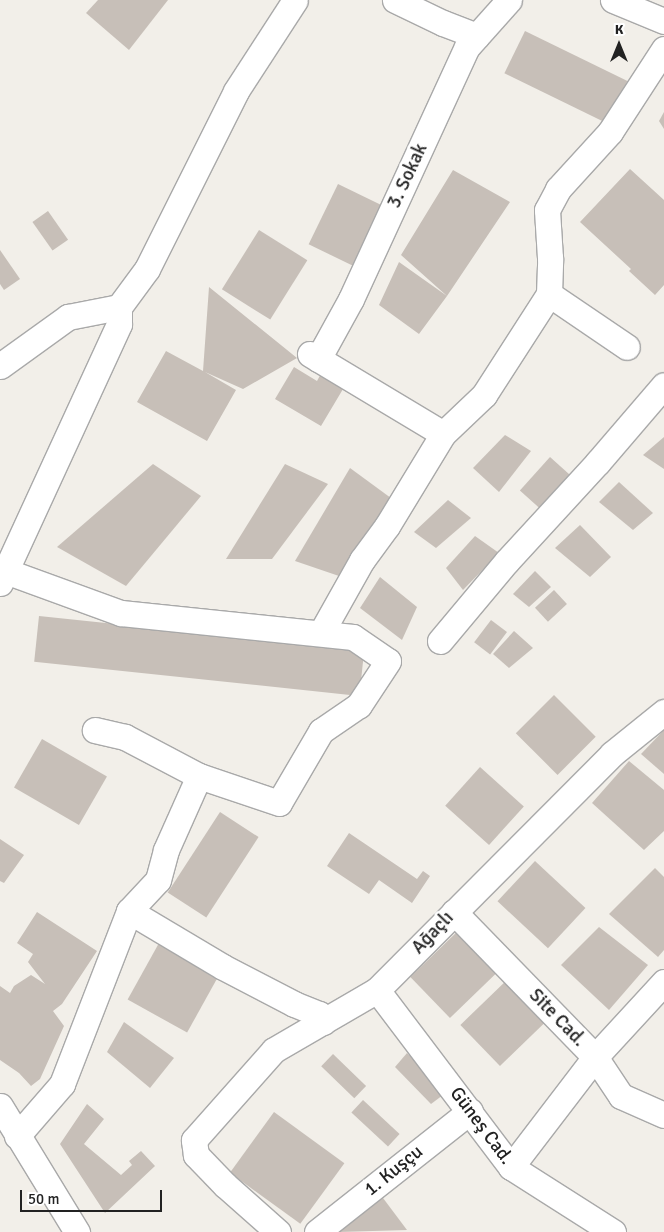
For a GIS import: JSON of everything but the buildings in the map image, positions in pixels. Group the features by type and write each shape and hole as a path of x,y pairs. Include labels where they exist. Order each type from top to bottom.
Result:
{"street":[{"path":"95,730 125,737 199,776 279,803 320,731 359,705 388,660 353,637 121,613 2,575 119,324 120,308 147,269 236,91 295,0"},
{"path":"395,0 443,24 477,36"},
{"name":"3. Sokak","path":"443,434 314,357 351,299 467,47 509,0"},
{"path":"613,0 664,22"},
{"path":"321,633 362,560 387,526 443,434 484,395 549,294 550,258 547,210 558,189 610,132 664,49"},
{"path":"549,294 627,347"},
{"path":"0,366 68,317 120,308"},
{"path":"440,641 507,561 598,462 664,385"},
{"name":"Ağaçlı","path":"278,1232 225,1185 196,1155 194,1140 274,1050 377,990 612,754 664,712"},
{"path":"17,1136 62,1084 129,911 158,880 166,850 199,776"},
{"path":"129,911 224,967 294,1004 319,1014 323,1022"},
{"name":"Site Cad.","path":"454,912 595,1057 621,1096 664,1115"},
{"path":"511,1167 595,1057 664,982"},
{"name":"Güneş Cad.","path":"377,990 511,1167 613,1232"},
{"path":"0,1108 76,1232"},
{"name":"1. Kuşçu","path":"317,1232 470,1111"}]}
